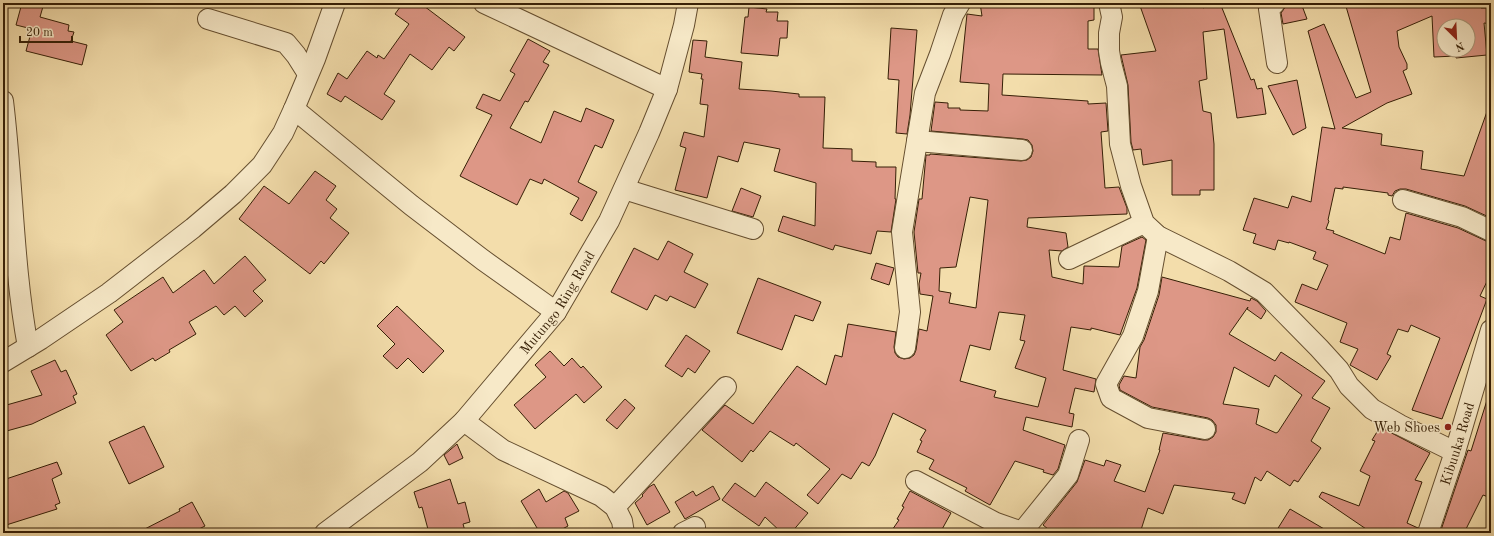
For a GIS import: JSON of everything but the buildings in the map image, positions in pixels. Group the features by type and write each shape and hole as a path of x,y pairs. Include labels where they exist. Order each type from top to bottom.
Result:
{"street":[{"path":"3,362 109,293 170,246 233,194 262,165 283,133 294,109 335,3"},
{"path":"484,3 667,90"},
{"name":"Mutungo Ring Road","path":"325,533 420,462 464,421 556,312 609,221 649,133 667,90 684,25 688,3"},
{"path":"905,348 910,312 902,232 925,93 953,15 960,3"},
{"path":"1109,3 1112,18 1109,33 1109,51 1117,86 1120,144 1131,186 1151,229 1148,291 1133,336 1106,384 1111,398 1148,418 1205,429"},
{"path":"1276,3 1269,10 1277,63"},
{"path":"208,19 286,43 296,55 308,74"},
{"path":"3,101 8,143 12,217 22,318 28,347"},
{"path":"294,109 410,205 556,312"},
{"path":"917,141 1022,150"},
{"path":"624,189 753,229"},
{"path":"1404,200 1462,217 1491,231"},
{"path":"1069,259 1151,229 1230,271 1264,292 1319,348 1339,370 1349,386 1372,409 1400,425 1455,452"},
{"name":"Kibuuka Road","path":"1428,533 1455,452 1491,330"},
{"path":"615,507 726,388"},
{"path":"464,421 503,450 600,496 615,507 622,521 624,533"},
{"path":"916,481 996,523 1023,532 1068,475 1079,440"}],"place":[{"name":"Web Shoes","path":"1448,427"}]}
